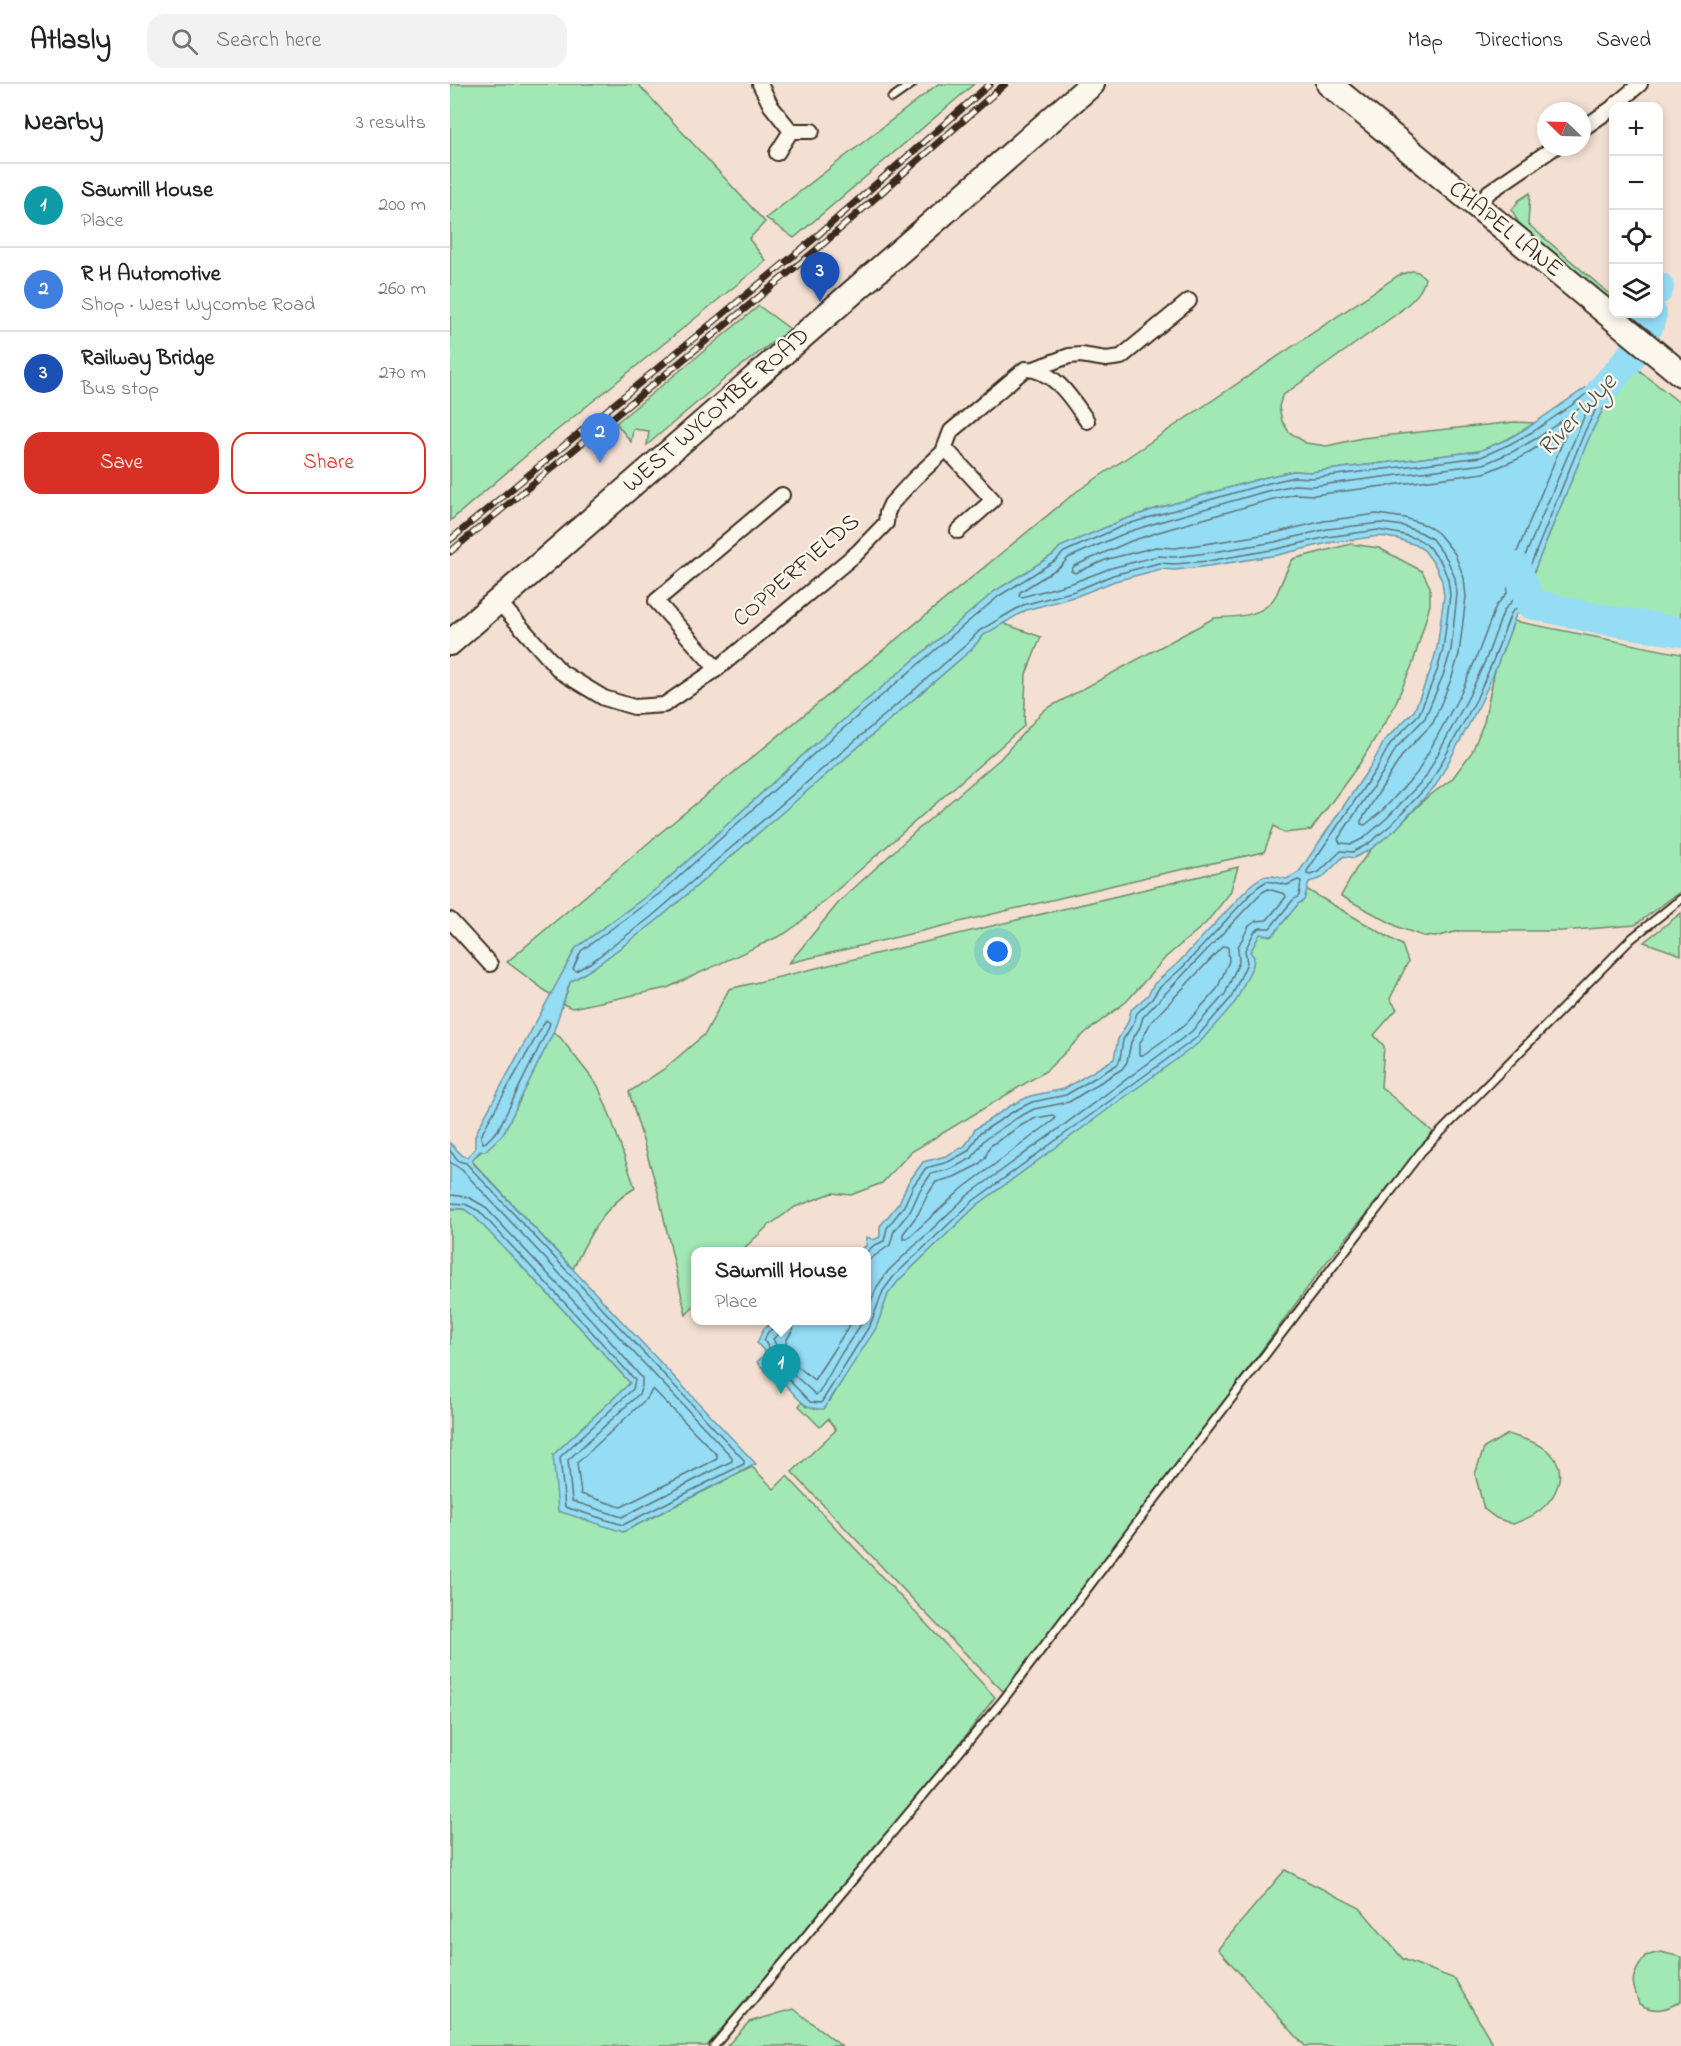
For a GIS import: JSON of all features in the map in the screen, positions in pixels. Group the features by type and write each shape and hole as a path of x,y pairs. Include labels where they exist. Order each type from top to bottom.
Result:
{"highway":[{"name":"WEST WYCOMBE ROAD","path":"450,643 1092,84"},
{"name":"CHAPEL LANE","path":"1329,84 1681,374"}],"street":[{"path":"760,84 771,106 791,131"},
{"path":"1620,102 1640,84"},
{"path":"1591,123 1609,110"},
{"path":"791,131 812,131"},
{"path":"777,153 791,131"},
{"path":"1477,207 1489,192 1542,156"},
{"name":"COPPERFIELDS","path":"498,601 561,672 604,698 634,707 664,705 717,669 857,552 886,523 891,504 943,452 951,431 1025,369 1034,369 1069,356 1081,355 1106,359 1121,357 1189,301"},
{"path":"1034,369 1067,392 1087,421"},
{"path":"945,448 993,500 958,531"},
{"path":"717,669 656,601 782,495"},
{"path":"450,920 490,964"}],"lane":[{"path":"892,98 912,84"},
{"path":"714,2046 1003,1700 1421,1152 1631,939 1681,899"}],"green space":[{"path":"450,84 638,84 765,222 749,239 766,261 535,448 450,521"},
{"path":"938,84 974,84 794,238 766,218"},
{"path":"1530,193 1528,224 1609,294 1609,301 1518,222 1512,210 1519,200"},
{"path":"1412,271 1418,272 1425,278 1418,293 1411,301 1398,313 1282,396 1279,407 1282,421 1289,432 1306,443 1327,446 1362,438 1515,422 1535,423 1508,439 1479,451 1311,472 1293,471 1263,478 1155,509 1060,547 1053,555 995,591 814,745 659,887 576,948 551,995 507,962 666,828 1076,492 1399,275"},
{"path":"759,306 790,329 728,376 647,445 649,431 633,429 631,442 616,423"},
{"path":"1634,366 1681,404 1681,632 1594,618 1531,604 1529,590 1536,566 1591,433 1603,409"},
{"path":"1351,544 1379,548 1422,571 1430,587 1430,605 1413,663 1393,709 1360,763 1311,830 1284,833 1274,826 1264,852 1147,877 789,963 840,901 916,831 1000,759 1044,710 1214,618 1241,616 1266,607 1277,593 1293,559"},
{"path":"1514,621 1681,654 1681,891 1635,925 1562,931 1459,931 1435,937 1423,936 1400,928 1341,896 1356,869 1371,849 1396,829 1425,799 1452,779 1472,752 1484,722 1495,670"},
{"path":"1002,623 1041,637 1026,674 1024,726 797,925 784,934 667,988 572,1008 563,1004 570,982 593,968 655,922 972,649 982,636"},
{"path":"1238,867 1230,893 1206,923 1166,957 1127,1001 1085,1033 1046,1071 911,1152 882,1183 851,1195 832,1193 795,1207 768,1226 745,1247 691,1247 691,1309 686,1315 658,1192 629,1092 664,1069 705,1034 729,989"},
{"path":"1306,889 1402,945 1408,962 1390,999 1397,1009 1374,1035 1384,1046 1381,1087 1433,1132 1325,1264 1125,1536 1004,1692 792,1472 836,1430 828,1419 820,1427 799,1406 802,1402 806,1407 830,1401 876,1328 888,1294 899,1280 977,1205 1169,1064 1247,976 1253,965 1250,952 1260,934 1272,936 1298,904 1304,900"},
{"path":"1681,913 1681,955 1644,942"},
{"path":"553,1033 560,1037 598,1086 635,1188 605,1213 573,1269 471,1160 503,1134"},
{"path":"450,1209 464,1209 474,1216 630,1383 553,1455 623,1532 752,1467 774,1489 787,1476 995,1697 923,1792 707,2046 450,2046"},
{"path":"1508,1434 1544,1448 1553,1456 1560,1473 1559,1482 1550,1500 1533,1515 1513,1524 1496,1518 1484,1509 1475,1474 1484,1448"},
{"path":"1285,1870 1360,1908 1403,1959 1455,1979 1494,2046 1305,2046 1218,1949"},
{"path":"1661,1952 1681,1957 1681,2001 1670,2007 1655,2009 1639,2004 1633,1979 1645,1956"},
{"path":"794,2009 841,2046 727,2046 749,2022"}],"water":[{"path":"1622,356 1634,366 1603,409 1591,433 1536,566 1529,590 1531,604 1516,615 1481,702 1436,785 1396,829 1371,849 1354,858 1344,856 1322,878 1309,882 1304,900 1298,904 1272,936 1260,934 1250,952 1254,957 1253,965 1236,1001 1200,1042 977,1205 899,1280 888,1294 876,1328 824,1409 816,1409 805,1404 782,1381 778,1384 757,1362 766,1353 757,1343 764,1328 769,1325 871,1325 871,1247 864,1247 867,1237 874,1240 880,1237 880,1226 899,1203 908,1183 923,1162 946,1156 965,1146 975,1129 1010,1106 1030,1096 1064,1089 1114,1059 1118,1039 1128,1022 1131,1010 1148,995 1154,984 1178,963 1252,884 1265,876 1287,879 1299,872 1372,764 1385,740 1414,711 1437,648 1444,596 1442,581 1435,565 1424,550 1416,545 1379,536 1328,543 1278,555 1209,566 1175,570 1161,569 1115,581 1077,596 1026,610 982,636 972,649 655,922 593,968 570,982 553,1033 503,1134 485,1151 480,1151 471,1161 756,1464 623,1532 558,1511 553,1455 630,1383 474,1216 464,1209 450,1208 450,1143 467,1157 475,1149 475,1136 479,1127 576,948 659,887 814,745 995,591 1053,555 1060,547 1155,509 1293,471 1311,472 1479,451 1508,439 1530,426 1591,384"}],"waterway":[{"name":"River Wye","path":"1601,391 1638,345 1651,318"},
{"path":"1516,567 1531,604 1594,618 1681,632"}],"railway":[{"path":"450,540 810,242 990,84"},
{"path":"450,552 816,250 1005,84"}],"place":[{"name":"Railway Bridge","path":"820,302"},
{"name":"R H Automotive","path":"600,463"},
{"name":"Sawmill House","path":"781,1394"}]}
